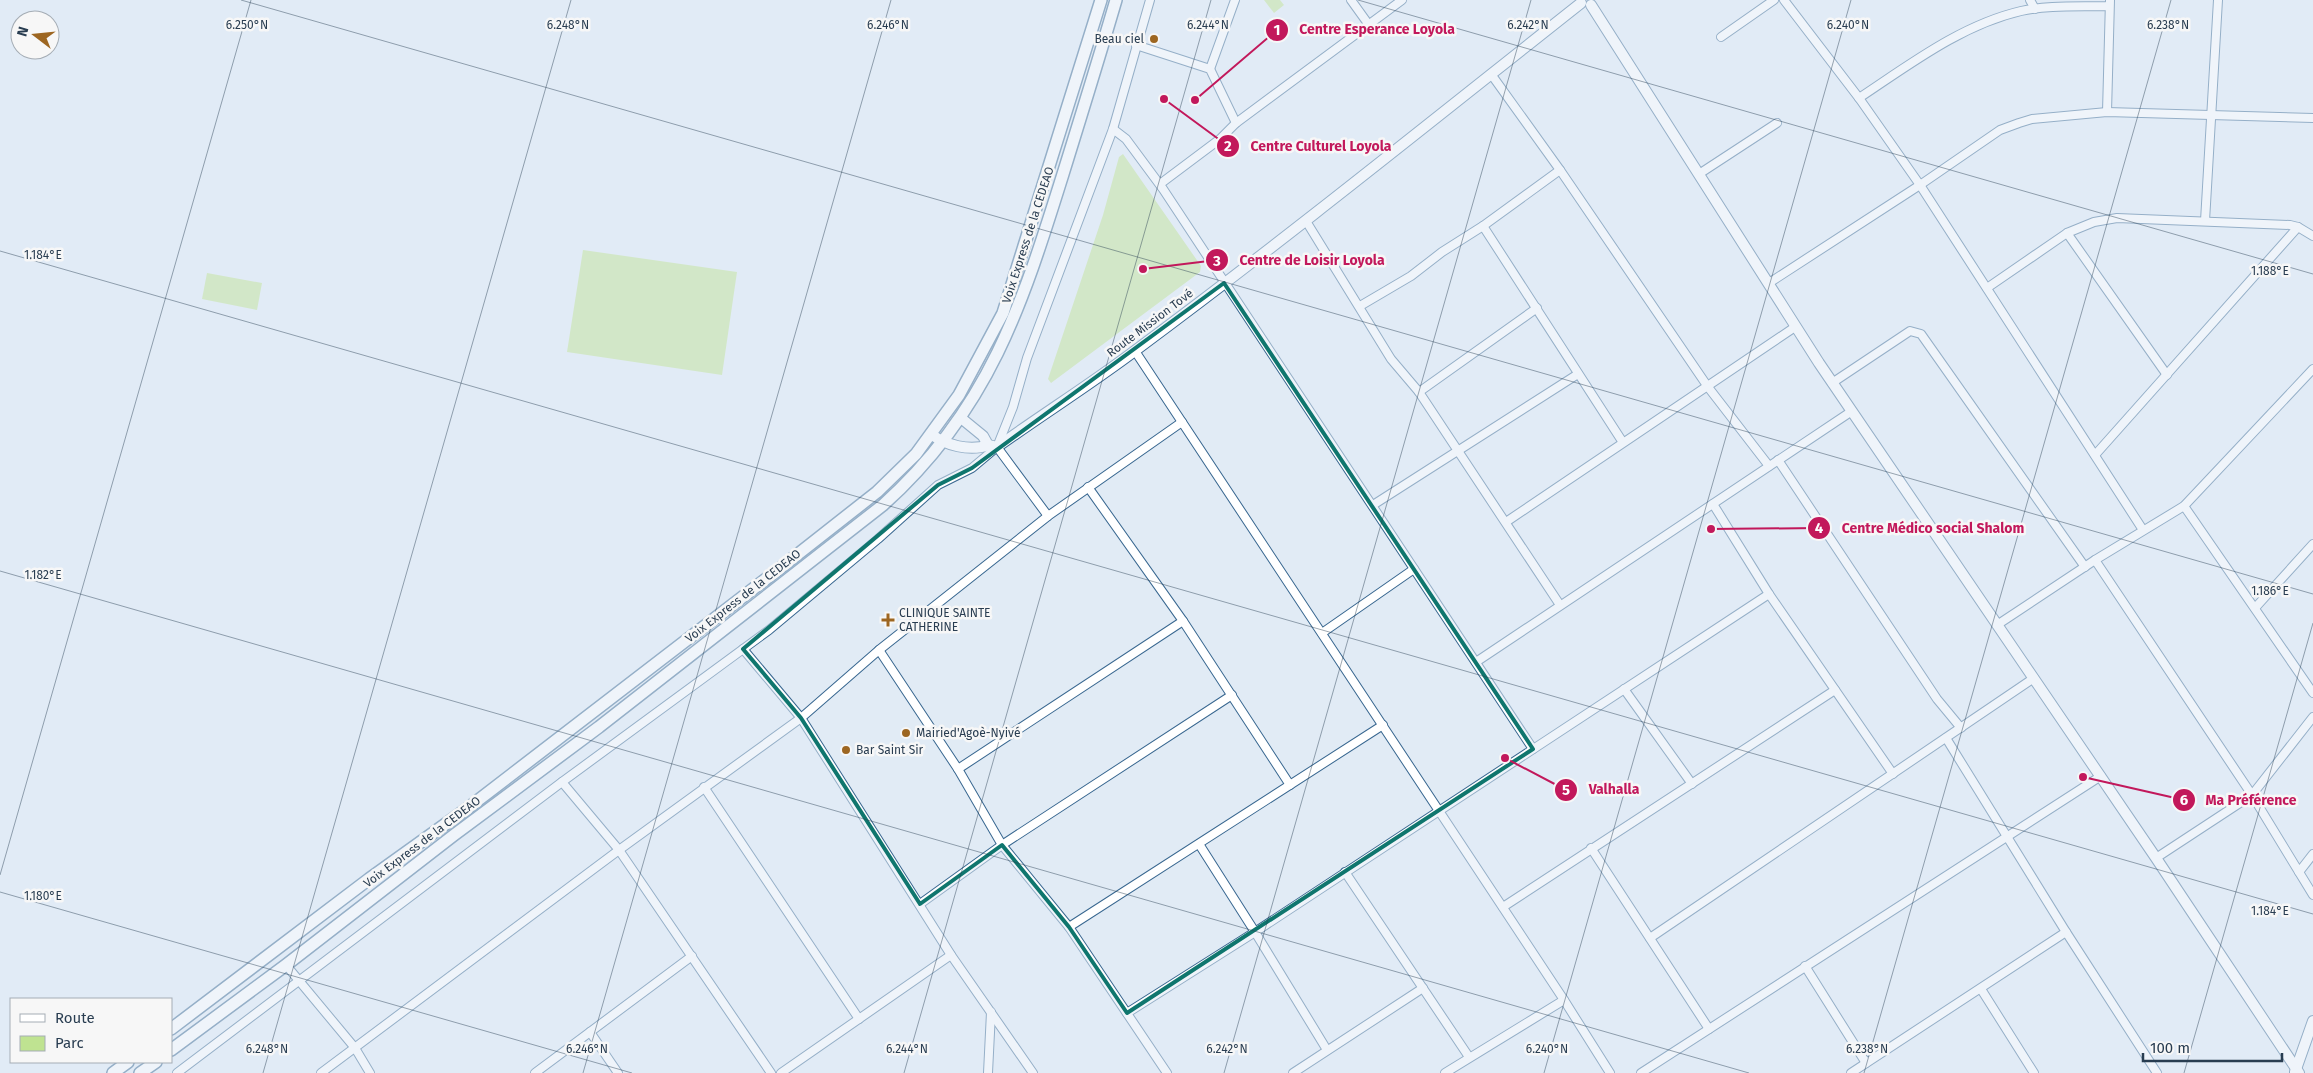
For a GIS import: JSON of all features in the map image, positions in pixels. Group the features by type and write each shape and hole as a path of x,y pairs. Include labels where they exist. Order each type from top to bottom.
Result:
{"main road":[{"path":"172,1028 369,879 468,808 645,672 877,492 916,454 966,385 1003,313 1101,0"},
{"name":"Voix Express de la CEDEAO","path":"172,1049 286,965 654,684 883,505 906,484 960,418 978,392 1001,348 1030,280 1116,0"},
{"path":"645,672 654,684"},
{"path":"205,1004 215,1018"},
{"path":"113,1073 127,1063"},
{"path":"140,1073 155,1063"}],"street":[{"path":"177,1073 562,782 743,649 878,539 938,485 972,468 992,446 1013,407 1027,358 1113,129 1150,0"},
{"path":"1210,69 1236,0"},
{"path":"1351,0 1369,25"},
{"path":"1160,184 1220,139 1236,123 1402,0"},
{"path":"1721,37 1774,0"},
{"path":"1784,0 1859,98 1920,185 2143,530"},
{"path":"2030,0 2035,9"},
{"path":"2205,221 2218,0"},
{"path":"1587,2 1832,383 2101,776 2296,1071"},
{"name":"Route Mission Tové","path":"992,446 1135,351 1395,152 1491,74 1587,2"},
{"path":"1859,98 1937,47 1994,21 2035,9 2109,3 2107,112"},
{"path":"1136,45 1210,69 1236,123"},
{"path":"1491,74 1560,170 1708,387 1769,466"},
{"path":"1769,283 1920,185 2000,130 2032,119 2107,112 2313,118"},
{"path":"1699,174 1777,123"},
{"path":"1113,129 1126,139 1160,184 1224,284 1373,505 1533,749"},
{"path":"1360,306 1411,276 1442,252 1483,226 1560,170"},
{"path":"1986,288 2067,233 2094,222 2117,218 2298,226 2313,236"},
{"path":"1306,221 1391,359 1418,392 1459,450 1560,605"},
{"path":"1483,226 1622,442"},
{"path":"2095,455 2298,226"},
{"path":"2067,233 2167,375"},
{"path":"1418,392 1537,308"},
{"path":"1506,522 1795,327"},
{"path":"1832,383 1910,331 1916,331 1920,334 2085,567"},
{"path":"1135,351 1440,811 1610,1073"},
{"path":"1373,505 1578,374"},
{"path":"1997,625 2095,560 2184,506 2311,374"},
{"path":"1476,662 1852,411"},
{"path":"960,418 983,436 992,446 1048,516"},
{"path":"321,1073 618,850 801,718 879,650 1048,516 1182,422"},
{"path":"931,434 942,442 978,449 992,446"},
{"path":"1778,460 1937,700 1961,728"},
{"path":"1088,487 1184,621 1290,785"},
{"path":"1713,504 1769,594 1893,774"},
{"path":"2184,506 2313,693"},
{"path":"2254,608 2313,544"},
{"path":"2095,560 2252,796 2313,895"},
{"path":"1322,633 1414,569"},
{"path":"1128,1013 1255,932 1769,594"},
{"path":"958,769 1184,621"},
{"path":"743,649 801,718 952,955 1033,1073"},
{"path":"879,650 958,769 1002,846 1070,927 1167,1073"},
{"path":"1650,938 2034,678"},
{"path":"1624,689 1692,784"},
{"path":"1503,907 1835,690"},
{"path":"920,904 1002,846 1232,694"},
{"path":"2156,858 2252,796 2313,717"},
{"path":"1070,927 1383,725"},
{"path":"1946,738 2008,835 2066,932 2157,1073"},
{"path":"1641,1073 2101,776"},
{"path":"562,782 618,850 771,1073"},
{"path":"704,787 859,1019"},
{"path":"1199,844 1327,1050"},
{"path":"1591,848 1709,1030"},
{"path":"2299,872 2313,854"},
{"path":"1345,872 1469,1057"},
{"path":"1851,1073 2066,932"},
{"path":"781,1073 952,955"},
{"path":"535,1073 692,956"},
{"path":"286,965 355,1048 370,1073"},
{"path":"1805,966 1866,1062"},
{"path":"1293,1073 1423,988"},
{"path":"1981,989 2033,1073"},
{"path":"1445,1073 1564,1000"},
{"path":"988,1073 991,1012"},
{"path":"2296,1071 2313,1021"},
{"path":"590,1032 618,1073"}],"highlighted area":[{"path":"1224,283 1533,749 1127,1013 1069,927 1002,845 920,904 801,718 743,649 938,485 972,468"}],"green space":[{"path":"1264,0 1280,0 1284,5 1274,13"},
{"path":"1123,154 1201,266 1200,272 1051,383 1048,379 1103,215 1119,157"},
{"path":"583,250 737,272 722,375 567,352"},
{"path":"207,273 262,283 257,310 202,299"}],"place":[{"name":"Beau ciel","path":"1154,39"},
{"name":"Centre Culturel Loyola","path":"1164,99"},
{"name":"Centre Esperance Loyola","path":"1195,100"},
{"name":"Centre de Loisir Loyola","path":"1143,269"},
{"name":"Centre Médico social Shalom","path":"1711,529"},
{"name":"CLINIQUE SAINTE CATHERINE","path":"888,620"},
{"name":"Mairied'Agoè-Nyivé","path":"906,733"},
{"name":"Bar Saint Sir","path":"846,750"},
{"name":"Valhalla","path":"1505,758"},
{"name":"Ma Préférence","path":"2083,777"}]}
